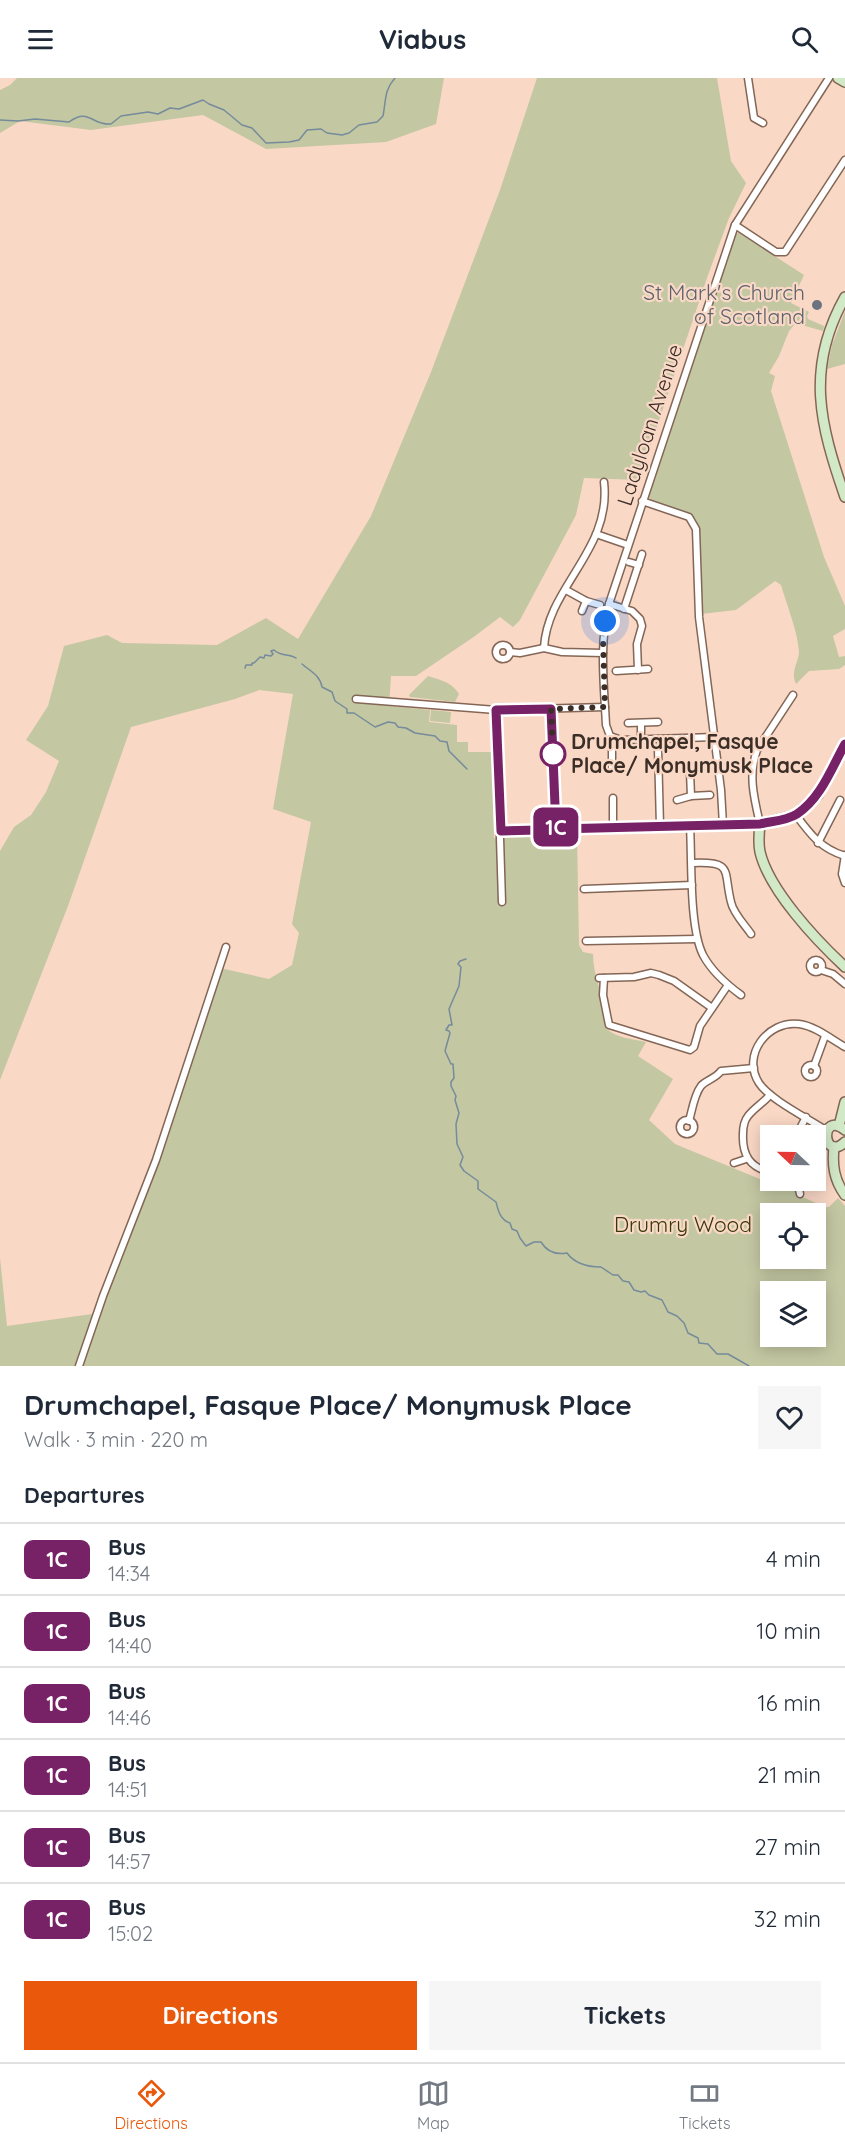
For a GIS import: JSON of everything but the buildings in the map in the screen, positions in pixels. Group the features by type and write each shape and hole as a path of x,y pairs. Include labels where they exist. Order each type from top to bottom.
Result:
{"street":[{"path":"748,78 754,118"},
{"name":"Ladyloan Avenue","path":"612,768 612,738 607,730 603,653 604,628 609,603 735,225 829,78"},
{"path":"747,122 754,118"},
{"path":"754,118 763,123"},
{"path":"735,225 776,252 784,252 845,160"},
{"path":"845,297 828,334 819,383 821,412 827,441 845,497"},
{"path":"544,648 545,632 550,617 596,534 604,502 603,482"},
{"path":"642,501 689,517 696,529 699,616 715,737 723,825"},
{"path":"596,534 628,545"},
{"path":"624,609 642,555"},
{"path":"629,562 639,565"},
{"path":"566,590 586,601 600,605"},
{"path":"582,611 586,601"},
{"path":"609,603 638,616 642,626 637,644 638,670"},
{"path":"510,652 520,653 544,648 603,653"},
{"path":"616,671 648,669"},
{"path":"793,695 757,750 754,759 753,789 760,824 760,852 771,879 795,912 845,967"},
{"path":"356,699 496,710 605,707"},
{"path":"551,709 556,829"},
{"path":"496,710 502,902"},
{"path":"628,723 658,722"},
{"path":"641,723 641,740"},
{"path":"612,738 641,740 715,737"},
{"path":"501,831 760,824 796,815 818,795 844,747"},
{"path":"658,748 660,826"},
{"path":"691,796 691,769 718,764"},
{"path":"677,800 691,796 710,795"},
{"path":"612,798 613,828"},
{"path":"818,843 840,800"},
{"path":"822,812 831,816"},
{"path":"796,815 818,843 829,850 845,855 842,874 845,883"},
{"path":"690,826 697,939 710,967 728,986 741,995"},
{"path":"692,863 710,862 720,865 727,874 731,904 751,934"},
{"path":"584,889 693,885"},
{"path":"586,941 697,939"},
{"path":"79,1366 103,1296 156,1160 226,947"},
{"path":"821,970 833,974 845,984"},
{"path":"712,1008 674,981 659,975 651,973 634,977 601,978 609,1025 690,1050 694,1047 700,1026 728,986"},
{"path":"827,1131 769,1096 759,1084 754,1068 755,1055 759,1043 767,1034 778,1026 791,1024 802,1024 845,1046"},
{"path":"814,1066 825,1036"},
{"path":"689,1121 700,1089 704,1084 721,1071 754,1068"},
{"path":"760,1169 747,1159 742,1145 744,1124 748,1115 769,1096"},
{"path":"845,1101 842,1128 831,1127 827,1131 826,1140 834,1147 845,1143"},
{"path":"802,1125 806,1117"},
{"path":"834,1147 833,1166 845,1195"},
{"path":"734,1163 747,1159"}],"green space":[{"path":"17,78 444,78 436,124 386,142 266,149 203,115 91,130 20,121 0,133 0,90"},
{"name":"Drumry Wood","path":"537,78 717,78 731,161 746,183 729,218 708,275 639,480 584,478 576,515 520,620 513,627 500,617 416,676 391,676 389,706 430,710 429,722 457,725 457,742 468,742 468,752 492,752 494,838 577,834 579,945 583,952 593,954 604,1006 605,1026 619,1036 646,1042 638,1056 673,1079 649,1120 675,1144 760,1179 760,1191 796,1191 796,1194 816,1203 760,1203 760,1269 826,1269 826,1207 838,1198 845,1206 845,1366 0,1366 0,1258 7,1326 92,1314 156,1160 220,968 269,979 292,965 299,933 292,924 311,822 273,809 293,694 259,690 235,699 131,727 68,906 0,1080 0,851 14,827 31,815 46,792 59,761 26,740 48,706 64,646 107,635 122,643 217,645 266,618 298,639 371,516 431,372 500,190"},
{"path":"739,233 804,275 791,303 809,312 808,319 824,326 823,331 794,325 769,373 775,376 771,391 824,557 845,606 845,629 833,636 839,657 845,656 845,665 839,669 809,671 796,684 794,671 799,655 798,643 781,585 775,581 736,610 701,614 699,527 691,515 652,501 648,496 735,234"},
{"path":"845,311 845,364 827,369 832,345"},
{"path":"428,676 453,687 459,694 455,702 410,697 409,695"},
{"path":"431,710 451,712 450,723 430,721"}],"waterway":[{"path":"0,120 35,119 69,122 81,116 111,124 121,116 148,112 158,114 170,108 179,109 203,100 224,110 242,125 252,128 266,143 289,142 299,140 307,130 321,129 327,133 342,135 349,133 359,125 377,122 383,116 387,91 395,78"},
{"path":"245,668 246,665 252,665 260,657 271,656 273,654 271,651 274,650 279,654 296,658"},
{"path":"302,664 317,676 322,687 332,692 335,701 347,709 347,713 354,713 375,727 388,722 395,723 398,727 415,733 435,736 440,741 447,742 449,751 467,769"},
{"path":"466,959 458,964 461,967 459,986 449,1009 452,1025 449,1025 446,1030 450,1033 445,1051 453,1064 454,1078 451,1086 456,1096 459,1113 456,1124 457,1144 463,1157 460,1165 464,1171 478,1181 478,1189 496,1202 502,1217 510,1223 512,1229 517,1231 526,1246 534,1242 541,1242 552,1252 567,1253 578,1262 601,1267 613,1275 618,1275 623,1281 629,1282 634,1290 645,1291 662,1300 668,1312 677,1316 684,1323 688,1333 698,1338 699,1343 708,1344 717,1354 728,1354 749,1366"}],"bus line":[{"name":"1C","path":"538,830 501,831 496,710 551,709 556,829 760,824 796,815 818,795 845,744"}],"place":[{"name":"St Mark's Church of Scotland","path":"817,305"},
{"name":"Drumchapel, Fasque Place/ Monymusk Place","path":"553,754"}],"route":[{"path":"553,754 551,709 605,707 603,639 605,621"}]}
